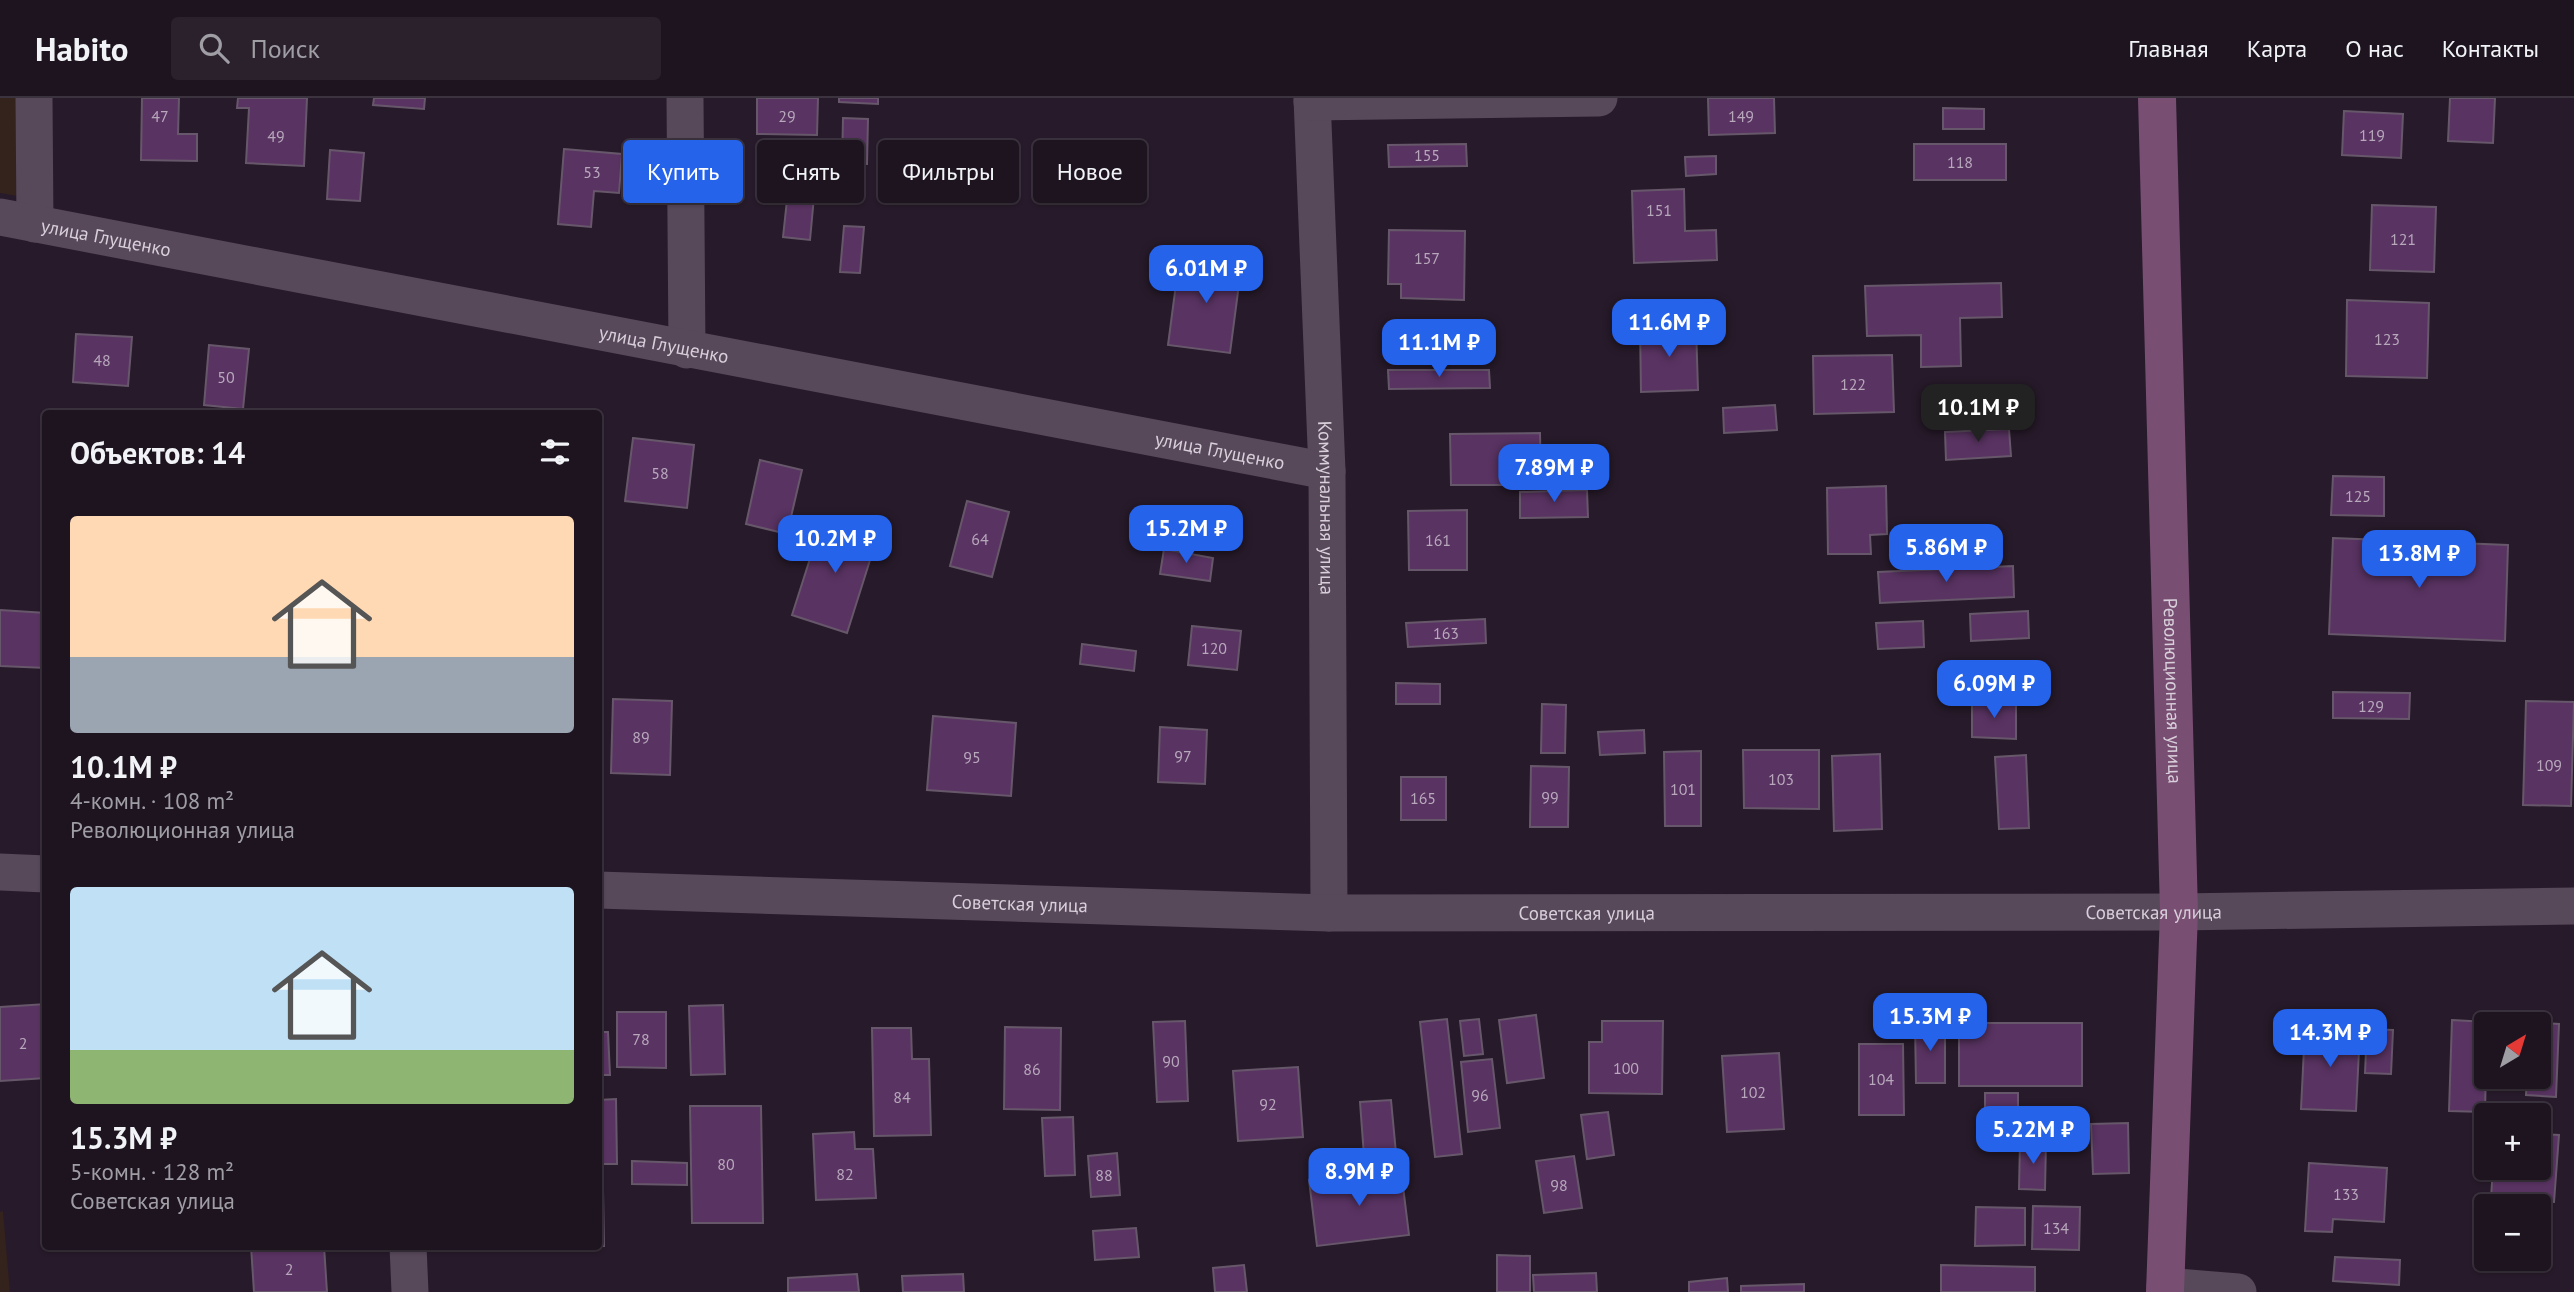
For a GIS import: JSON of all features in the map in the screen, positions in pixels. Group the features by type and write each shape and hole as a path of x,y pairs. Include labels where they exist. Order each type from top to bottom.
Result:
{"street":[{"path":"34,98 36,224"},
{"path":"685,98 687,350"},
{"name":"Коммунальная улица","path":"1329,913 1327,471 1312,100 1599,98"},
{"name":"Революционная улица","path":"2157,98 2179,912 2165,1289 2238,1292"},
{"name":"улица Глущенко","path":"0,217 1327,471"},
{"path":"0,872 42,874"},
{"name":"Советская улица","path":"602,890 1329,913 2179,912 2574,906"},
{"path":"408,1250 410,1292"}],"shaded area":[{"path":"0,98 16,98 17,196 0,193"},
{"path":"3,1211 10,1292 0,1292 0,1212"}],"building":[{"path":"142,98 179,98 178,134 197,134 197,161 141,160"},
{"path":"238,98 307,98 304,166 246,163 249,108 237,108"},
{"path":"374,98 425,98 424,109 373,105"},
{"path":"757,98 818,98 817,135 757,134"},
{"path":"839,98 878,98 878,104 839,102"},
{"path":"1708,98 1774,98 1775,133 1709,135"},
{"path":"2450,98 2495,98 2493,143 2448,141"},
{"path":"1943,108 1984,109 1984,129 1943,129"},
{"path":"2344,111 2403,114 2401,158 2342,155"},
{"path":"843,118 868,119 867,164 864,164 864,140 843,140"},
{"path":"1466,144 1467,166 1389,167 1388,145"},
{"path":"1914,144 2006,144 2006,180 1914,180"},
{"path":"564,149 622,154 619,193 594,191 591,227 558,224"},
{"path":"330,150 364,153 360,201 327,199"},
{"path":"1716,156 1716,174 1686,176 1685,157"},
{"path":"1684,189 1685,231 1716,230 1717,260 1634,263 1632,191"},
{"path":"787,203 813,203 810,240 783,237"},
{"path":"2372,205 2436,207 2434,272 2370,270"},
{"path":"844,226 864,227 860,273 840,272"},
{"path":"1389,230 1465,231 1464,300 1401,298 1401,284 1388,284"},
{"path":"1194,255 1242,261 1230,353 1168,345 1178,269 1192,270"},
{"path":"2001,283 2002,317 1960,318 1961,366 1921,367 1921,335 1867,336 1865,286"},
{"path":"2347,300 2429,303 2427,378 2346,376"},
{"path":"1696,326 1698,390 1641,392 1640,327"},
{"path":"1389,329 1448,329 1449,351 1389,352"},
{"path":"76,334 132,337 128,386 73,382"},
{"path":"209,345 249,349 243,409 204,405"},
{"path":"1892,355 1894,412 1814,414 1813,356"},
{"path":"1388,370 1489,370 1490,388 1389,389"},
{"path":"1775,405 1777,430 1724,433 1723,408"},
{"path":"2009,429 2011,456 1946,460 1945,432"},
{"path":"1540,433 1541,485 1451,485 1450,434"},
{"path":"633,438 694,445 687,508 625,501"},
{"path":"760,460 802,470 787,534 746,524"},
{"path":"2333,476 2384,477 2384,516 2331,515"},
{"path":"1886,486 1887,534 1870,535 1871,554 1828,554 1827,488"},
{"path":"1587,490 1588,517 1520,518 1520,492"},
{"path":"967,501 1009,512 992,577 950,566"},
{"path":"1467,510 1467,570 1409,570 1408,511"},
{"path":"823,518 878,535 847,633 792,615"},
{"path":"2333,538 2508,545 2505,641 2329,634"},
{"path":"1164,549 1213,558 1210,581 1160,574"},
{"path":"2013,566 2014,597 1880,603 1878,572"},
{"path":"0,610 42,613 42,668 0,666"},
{"path":"2028,611 2029,638 1971,641 1970,614"},
{"path":"1485,619 1486,643 1408,647 1406,623"},
{"path":"1923,621 1924,647 1878,649 1876,623"},
{"path":"1192,626 1241,631 1237,670 1188,665"},
{"path":"1082,644 1136,651 1134,671 1080,664"},
{"path":"1396,683 1440,684 1440,704 1396,704"},
{"path":"2333,692 2410,693 2409,719 2333,718"},
{"path":"613,699 672,701 670,775 611,773"},
{"path":"1972,700 2016,702 2016,739 1972,737"},
{"path":"2526,701 2574,702 2571,806 2523,805"},
{"path":"1542,704 1566,705 1565,753 1541,753"},
{"path":"933,716 1016,723 1011,796 927,790"},
{"path":"1160,727 1207,730 1205,784 1158,782"},
{"path":"1644,730 1645,753 1600,755 1598,732"},
{"path":"1743,750 1819,750 1819,809 1744,808"},
{"path":"1701,751 1701,826 1665,826 1664,752"},
{"path":"1880,754 1882,829 1834,831 1832,756"},
{"path":"2026,755 2029,828 1999,829 1995,757"},
{"path":"1531,766 1569,767 1568,827 1530,827"},
{"path":"1401,777 1446,777 1446,820 1401,820"},
{"path":"42,1004 42,1078 0,1081 0,1007"},
{"path":"723,1005 725,1074 691,1075 689,1006"},
{"path":"617,1012 666,1012 666,1068 617,1067"},
{"path":"1536,1015 1544,1078 1507,1083 1499,1020"},
{"path":"1447,1019 1462,1154 1435,1157 1420,1022"},
{"path":"1479,1019 1483,1054 1464,1056 1460,1021"},
{"path":"2452,1020 2474,1021 2474,1089 2486,1089 2485,1103 2474,1103 2474,1112 2449,1111"},
{"path":"1185,1021 1188,1101 1157,1102 1153,1022"},
{"path":"1602,1021 1663,1021 1662,1094 1589,1093 1589,1042 1602,1042"},
{"path":"1959,1023 2082,1023 2082,1086 1959,1086"},
{"path":"1915,1024 1945,1024 1945,1083 1916,1083"},
{"path":"2552,1024 2559,1024 2556,1097 2526,1095 2526,1089 2552,1088"},
{"path":"1005,1027 1061,1028 1060,1110 1004,1109"},
{"path":"872,1028 911,1028 912,1059 929,1059 931,1135 874,1136"},
{"path":"2305,1028 2360,1030 2356,1111 2301,1109"},
{"path":"2367,1029 2393,1030 2391,1074 2365,1073"},
{"path":"602,1032 608,1032 610,1075 602,1075"},
{"path":"1859,1044 1903,1044 1904,1115 1859,1115"},
{"path":"1779,1053 1784,1129 1727,1132 1722,1056"},
{"path":"1492,1059 1500,1128 1468,1132 1461,1062"},
{"path":"1298,1067 1303,1137 1238,1141 1233,1071"},
{"path":"1985,1093 2018,1093 2018,1134 1985,1134"},
{"path":"616,1099 617,1164 602,1164 602,1100"},
{"path":"1391,1100 1396,1153 1364,1156 1360,1102"},
{"path":"690,1106 761,1106 763,1223 692,1223"},
{"path":"1608,1112 1614,1155 1587,1159 1581,1115"},
{"path":"1073,1117 1075,1175 1045,1176 1042,1118"},
{"path":"2128,1123 2129,1173 2093,1174 2091,1124"},
{"path":"854,1132 855,1149 873,1149 876,1198 816,1200 813,1134"},
{"path":"2551,1135 2559,1135 2554,1202 2551,1202 2551,1194 2491,1194 2492,1180 2551,1180"},
{"path":"2046,1141 2045,1190 2019,1189 2020,1142"},
{"path":"1117,1153 1120,1195 1091,1197 1088,1156"},
{"path":"1574,1156 1582,1208 1544,1213 1536,1161"},
{"path":"632,1161 687,1163 687,1185 632,1184"},
{"path":"2309,1163 2387,1168 2384,1222 2333,1219 2332,1232 2305,1231"},
{"path":"1401,1170 1409,1235 1317,1246 1309,1180"},
{"path":"602,1190 603,1190 602,1246"},
{"path":"2033,1206 2080,1207 2079,1250 2032,1249"},
{"path":"1976,1207 2025,1208 2025,1245 1975,1246"},
{"path":"1136,1228 1139,1257 1095,1260 1093,1231"},
{"path":"251,1250 324,1250 327,1292 254,1292"},
{"path":"1497,1255 1530,1256 1530,1292 1497,1292"},
{"path":"2335,1257 2400,1260 2399,1285 2333,1281"},
{"path":"1244,1265 1247,1292 1215,1292 1213,1268"},
{"path":"1941,1265 2035,1267 2035,1292 1941,1292"},
{"path":"1596,1273 1597,1292 1534,1292 1533,1275"},
{"path":"857,1274 859,1292 788,1292 788,1278"},
{"path":"963,1274 964,1292 903,1292 902,1276"},
{"path":"1727,1278 1728,1292 1689,1292 1689,1282"},
{"path":"1804,1284 1804,1292 1741,1292 1741,1286"}]}
